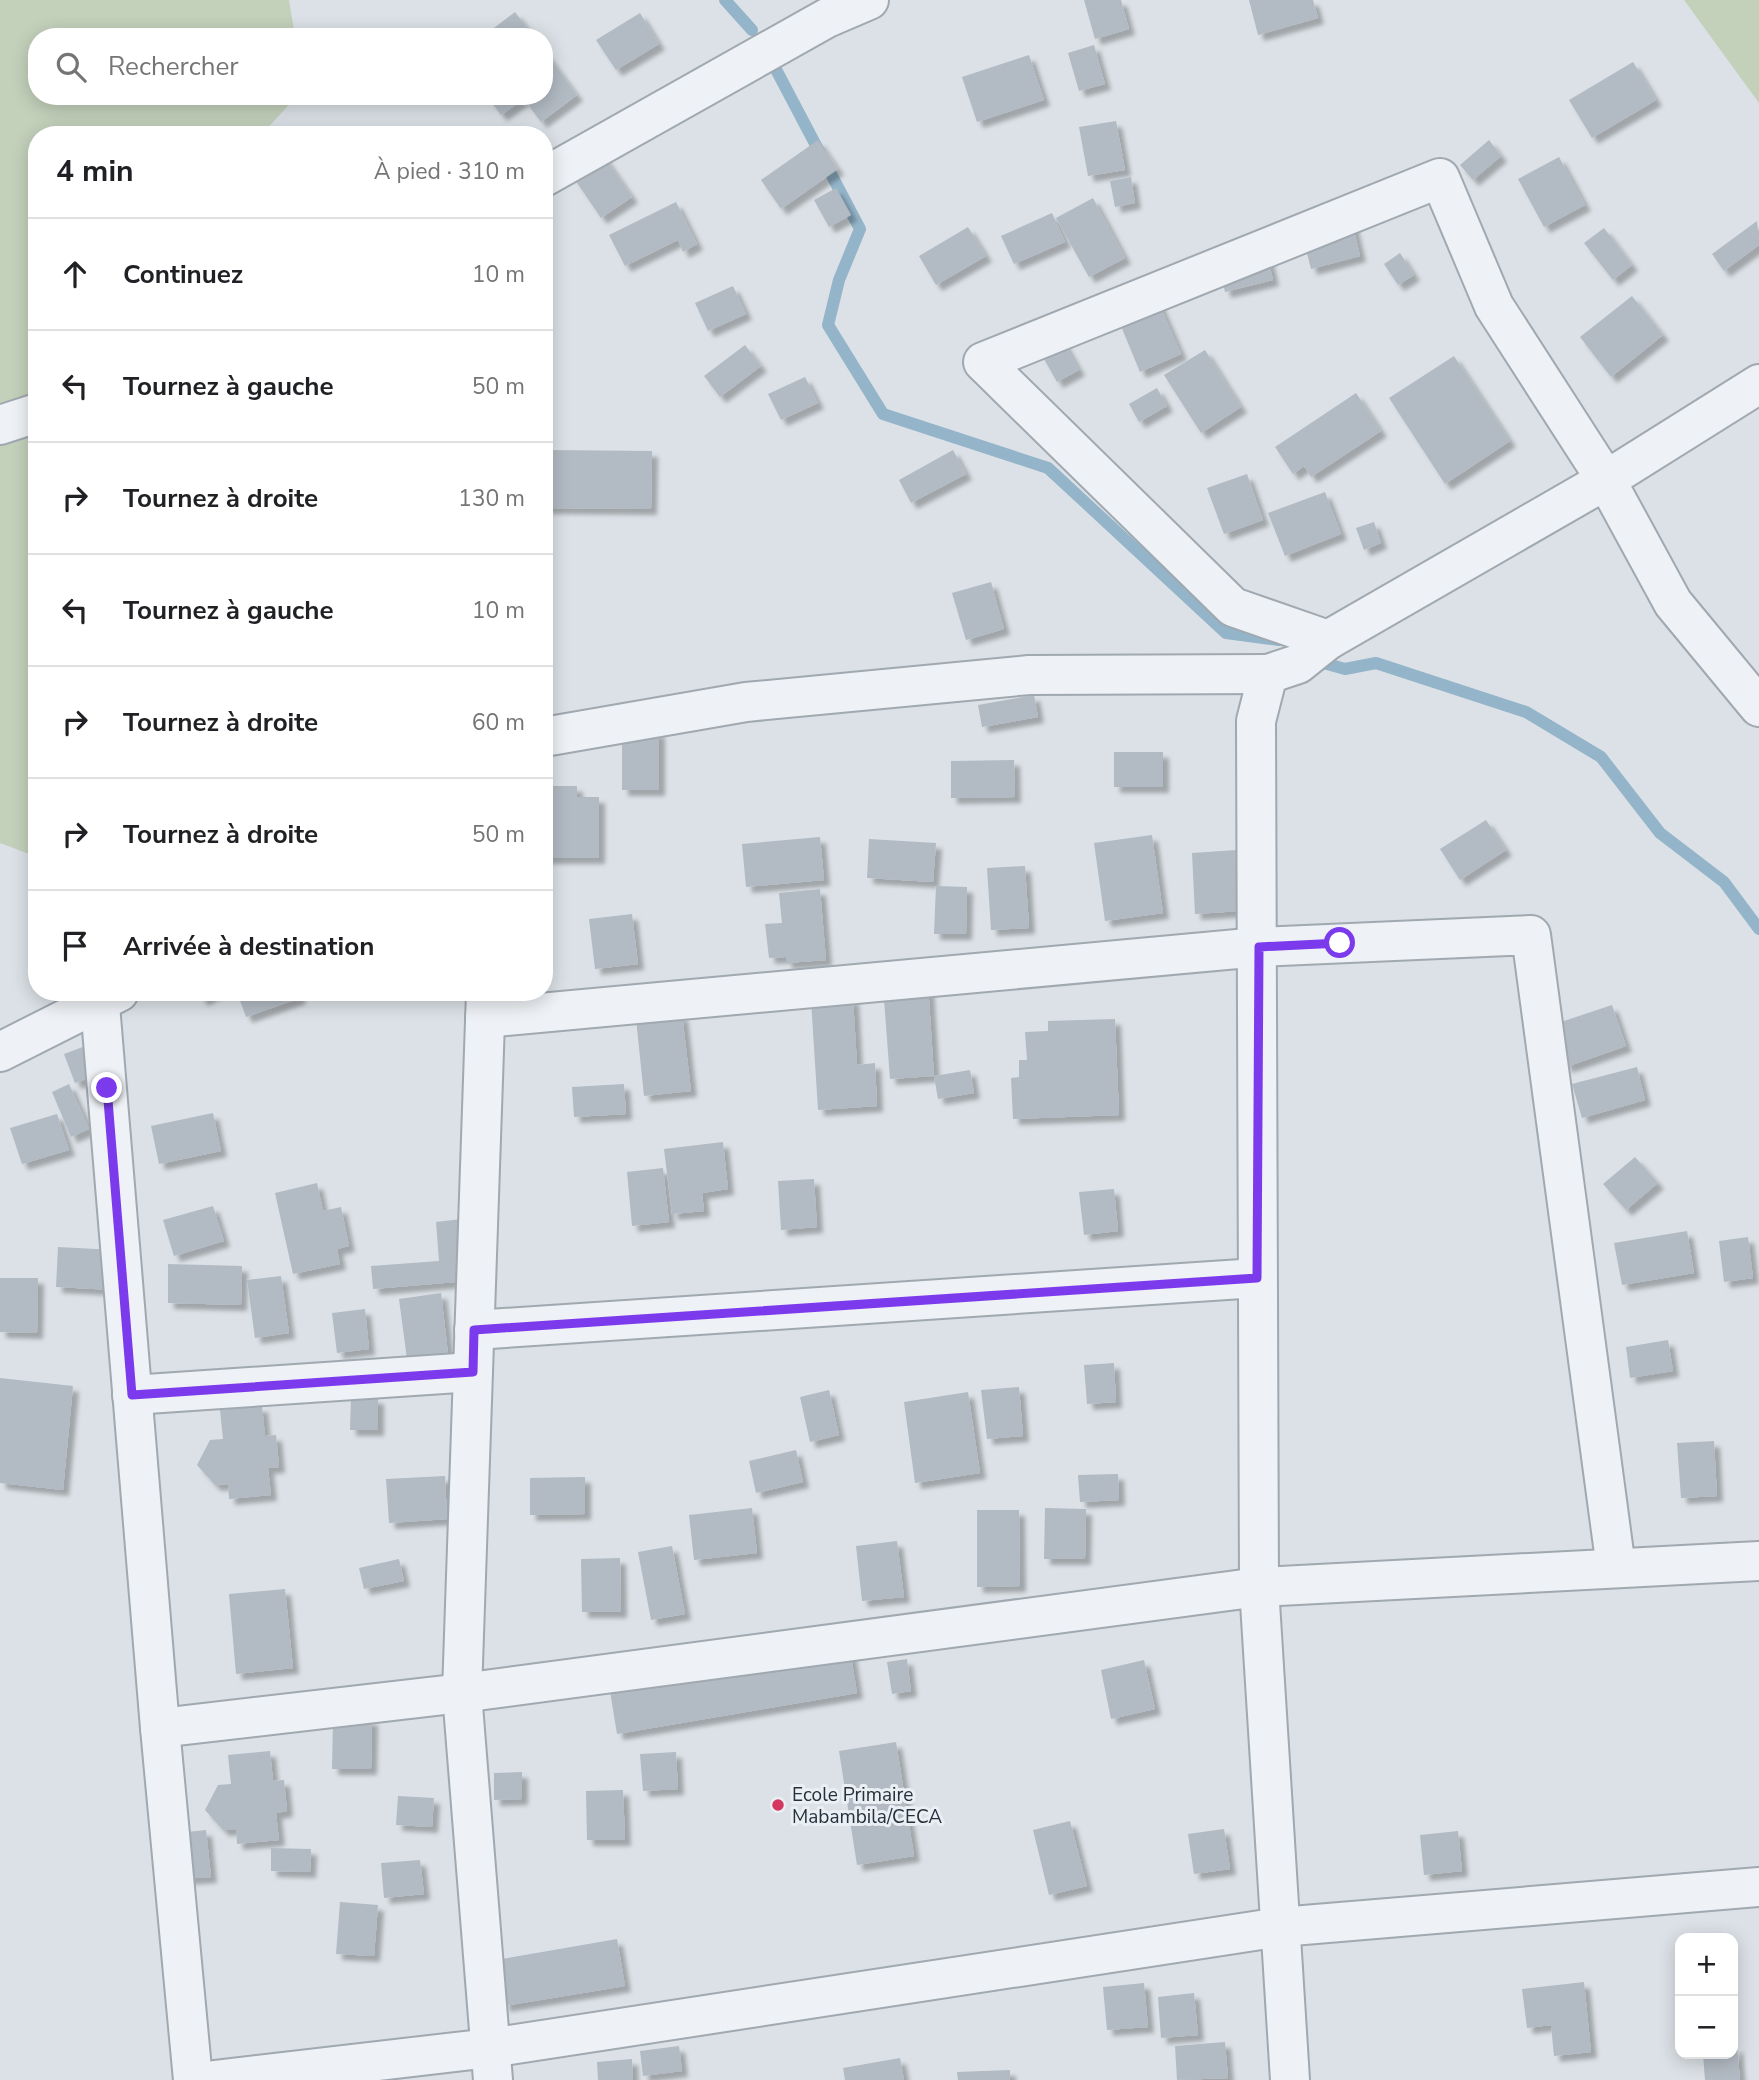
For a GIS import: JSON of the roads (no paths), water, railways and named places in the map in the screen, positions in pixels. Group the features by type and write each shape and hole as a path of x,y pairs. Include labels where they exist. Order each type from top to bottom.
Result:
{"street":[{"path":"553,172 822,9 869,0"},
{"path":"1303,656 1233,607 983,362 1440,178 1494,306 1606,480 1673,603 1759,707"},
{"path":"1290,2080 1259,1587 1259,947 1256,720 1303,656 1606,480 1759,384"},
{"path":"0,425 28,416"},
{"path":"553,735 746,702 1029,675 1303,656"},
{"path":"553,1000 1259,947 1531,935 1616,1568"},
{"path":"5,1038 102,1001"},
{"path":"110,1001 132,1395 193,2080"},
{"path":"492,2064 462,1693 485,1005 538,1001"},
{"path":"474,1330 1257,1278"},
{"path":"132,1395 473,1372"},
{"path":"160,1728 462,1693 1259,1587 1759,1561"},
{"path":"214,2080 492,2064 1280,1927 1759,1887"}],"waterway":[{"path":"725,0 752,30"},
{"path":"771,60 860,229 839,280 828,325 883,414 1048,468 1226,633 1279,640"},
{"path":"1313,660 1345,669 1376,663 1526,712 1601,757 1660,833 1724,882 1759,929"}],"place":[{"name":"Ecole Primaire Mabambila/CECA","path":"778,1805"}]}
